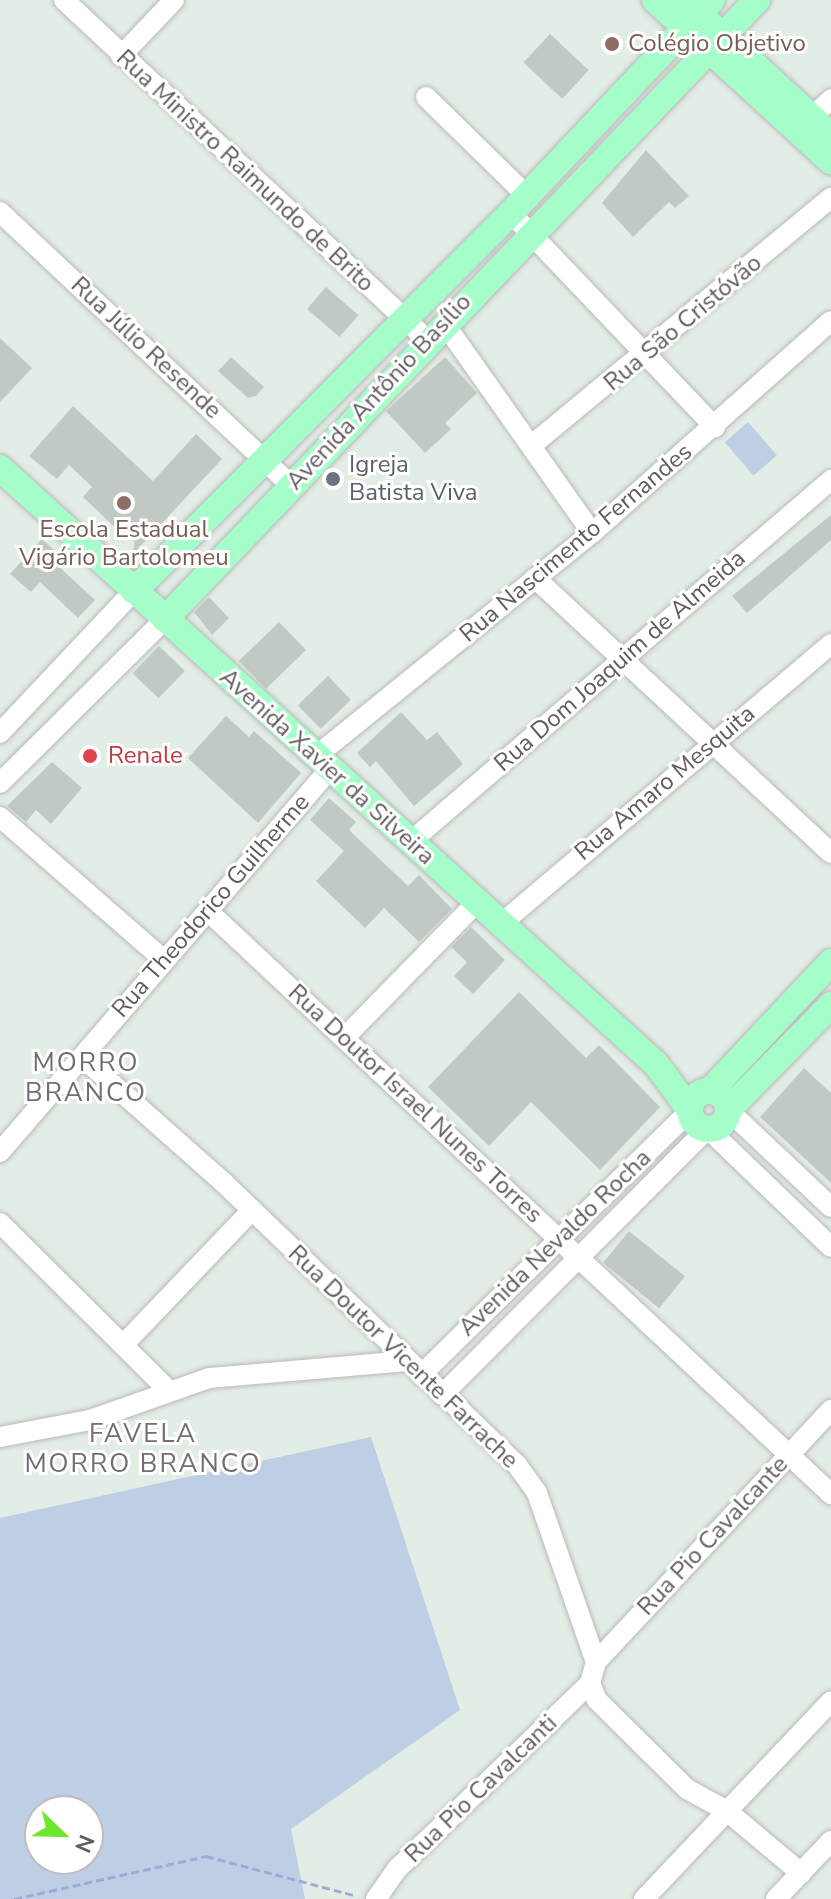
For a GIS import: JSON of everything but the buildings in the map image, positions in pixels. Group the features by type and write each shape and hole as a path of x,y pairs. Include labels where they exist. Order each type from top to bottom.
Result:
{"main road":[{"path":"655,0 695,10 716,44 831,161"},
{"name":"Avenida Antônio Basílio","path":"165,619 436,332 757,0"},
{"name":"Avenida Antônio Basílio","path":"134,591 403,317 519,204 695,10"},
{"path":"716,44 825,117"},
{"name":"Avenida Xavier da Silveira","path":"0,468 409,843 656,1064 699,1120"},
{"path":"719,1100 831,962"},
{"path":"699,1120 694,1099 719,1100 831,1005"},
{"name":"Avenida Xavier da Silveira","path":"656,1064 719,1100"}],"street":[{"name":"Rua Ministro Raimundo de Brito","path":"64,0 403,317 436,332 532,445 592,533"},
{"path":"121,56 174,0"},
{"path":"426,97 519,204 532,233 715,427"},
{"name":"Rua São Cristóvão","path":"532,445 831,198"},
{"name":"Rua Júlio Resende","path":"0,212 291,485"},
{"name":"Rua Nascimento Fernandes","path":"322,763 715,427 831,321"},
{"name":"Rua Dom Joaquim de Almeida","path":"409,843 831,480"},
{"path":"535,578 831,853"},
{"name":"Avenida Antônio Basílio","path":"0,733 134,591"},
{"name":"Avenida Antônio Basílio","path":"0,783 165,619"},
{"name":"Rua Amaro Mesquita","path":"501,924 711,741 831,644"},
{"name":"Rua Theodorico Guilherme","path":"0,1152 164,960 209,912 322,763"},
{"path":"0,817 164,960"},
{"path":"344,1038 476,903"},
{"name":"Rua Doutor Israel Nunes Torres","path":"209,912 831,1494"},
{"name":"Rua Doutor Vicente Farrache","path":"82,1057 252,1210 528,1478 596,1662"},
{"name":"Avenida Xavier da Silveira","path":"719,1100 831,1207"},
{"name":"Avenida Xavier da Silveira","path":"699,1120 831,1247"},
{"name":"Avenida Nevaldo Rocha","path":"413,1368 699,1120"},
{"name":"Avenida Nevaldo Rocha","path":"442,1395 579,1258 699,1120"},
{"path":"123,1345 252,1210"},
{"path":"0,1223 167,1389"},
{"path":"0,1437 113,1414 167,1389 260,1371 413,1368"},
{"name":"Rua Pio Cavalcante","path":"596,1662 831,1410"},
{"path":"596,1662 590,1683 597,1700 687,1789 727,1811 801,1873"},
{"name":"Rua Pio Cavalcanti","path":"376,1899 397,1869 590,1683"},
{"path":"644,1899 831,1701"},
{"path":"776,1899 831,1841"}],"path":[{"path":"14,1899 206,1856 369,1899"}],"shaded area":[{"path":"748,422 777,455 753,476 725,442"},
{"path":"371,1437 460,1710 291,1829 305,1899 0,1899 0,1518"}],"place":[{"name":"Colégio Objetivo","path":"612,44"},
{"name":"Igreja Batista Viva","path":"333,479"},
{"name":"Escola Estadual Vigário Bartolomeu","path":"124,503"},
{"name":"Renale","path":"90,756"}],"district":[{"name":"MORRO BRANCO","path":"86,1078"},
{"name":"FAVELA MORRO BRANCO","path":"143,1449"}]}
